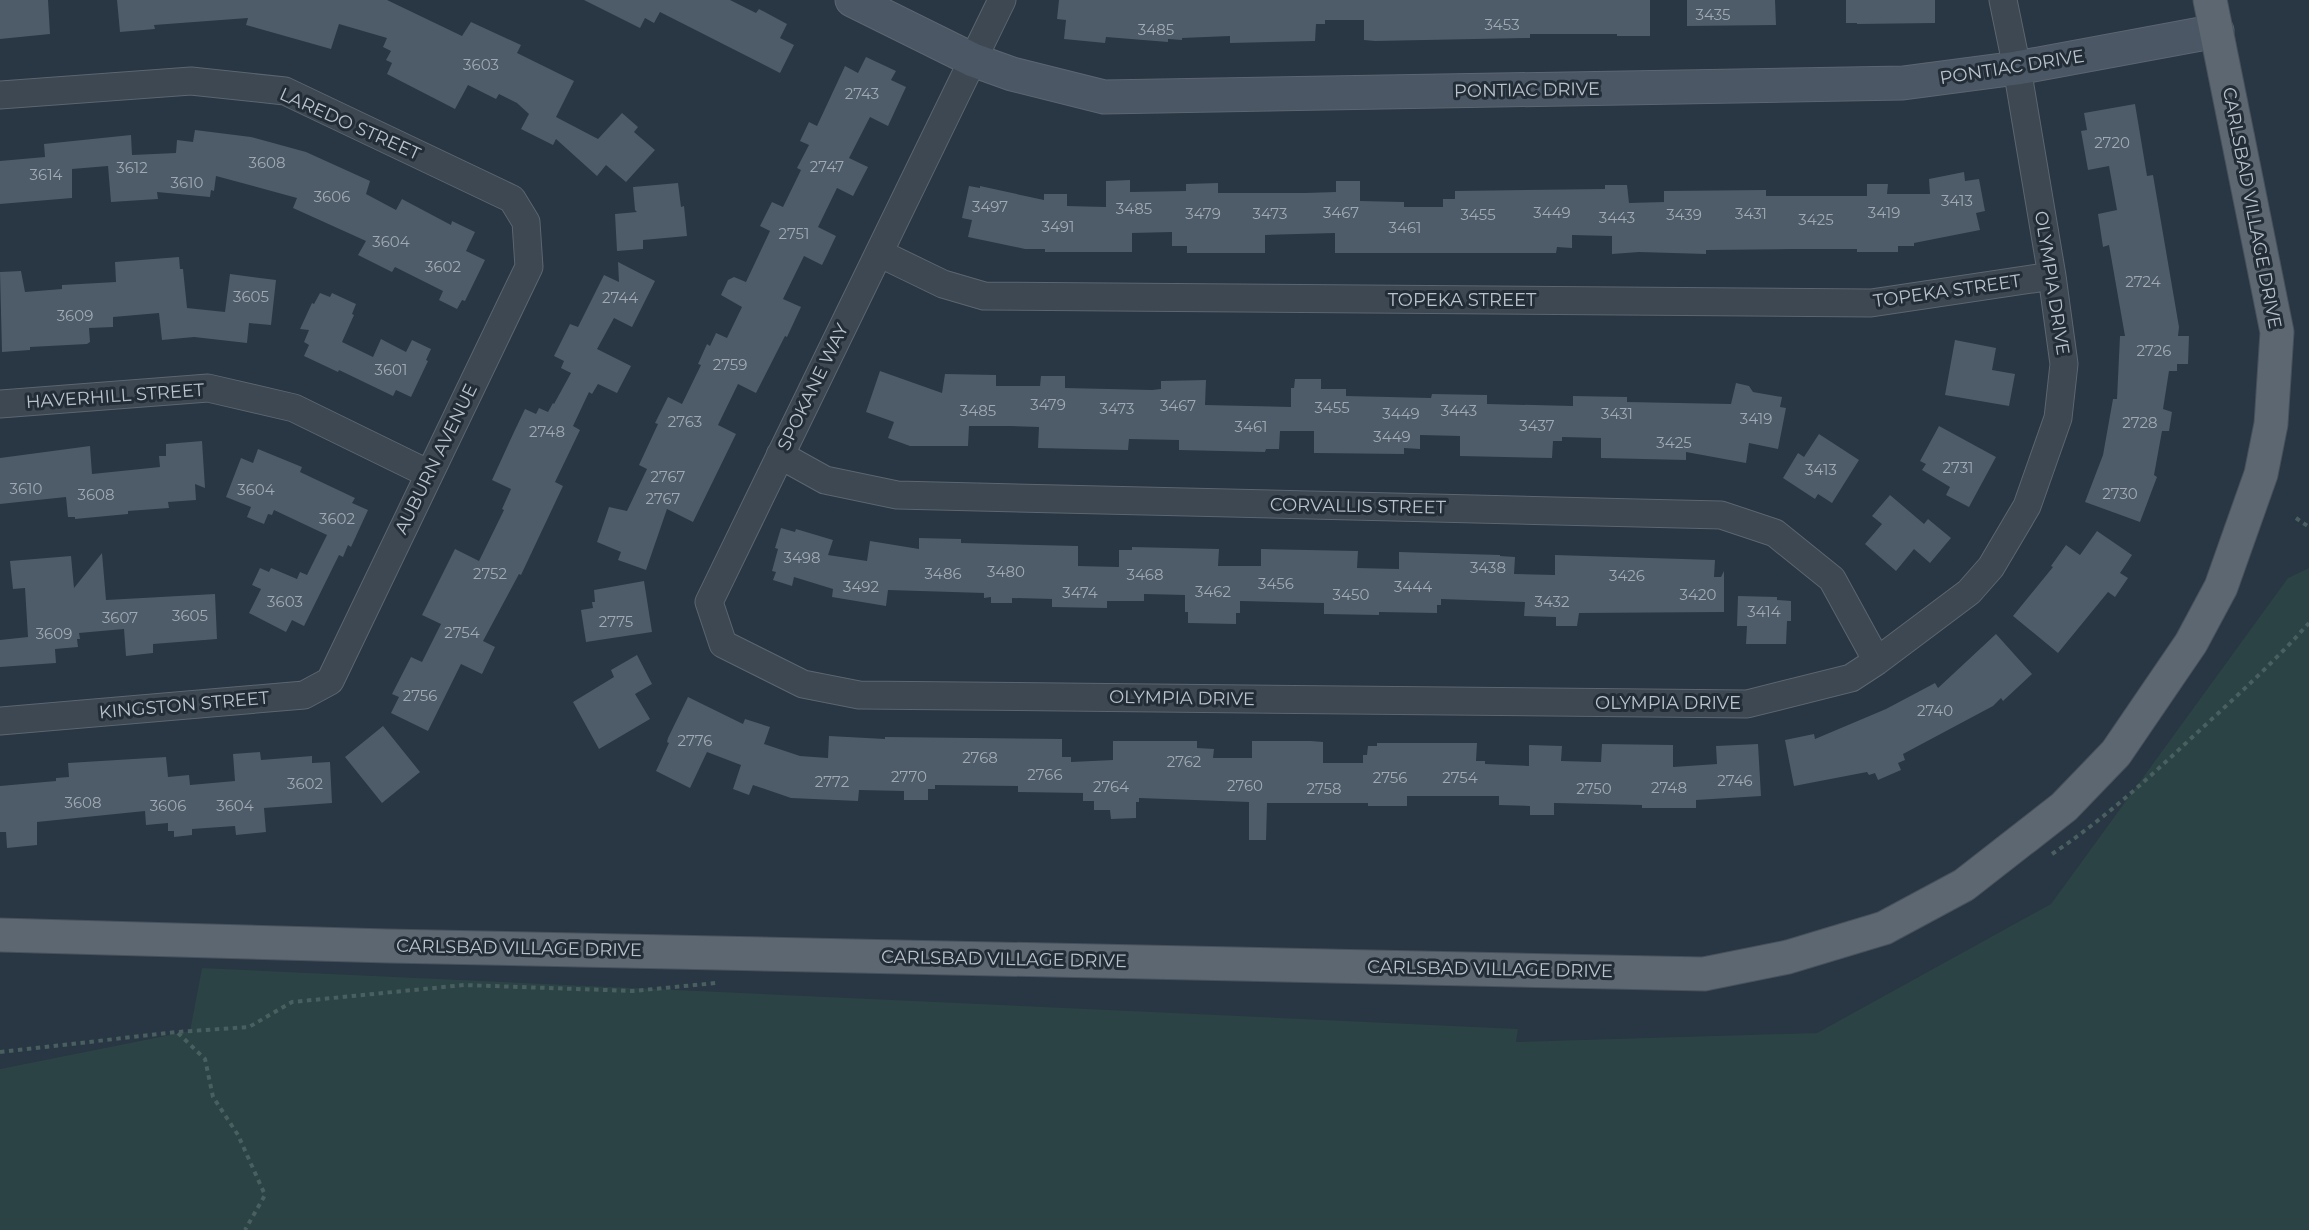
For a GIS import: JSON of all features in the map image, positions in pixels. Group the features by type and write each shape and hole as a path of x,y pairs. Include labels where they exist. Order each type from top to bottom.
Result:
{"main road":[{"name":"PONTIAC DRIVE","path":"852,0 973,60 1012,74 1104,97 1903,84 2017,68 2213,15"},
{"name":"CARLSBAD VILLAGE DRIVE","path":"0,935 388,946 1704,974 1788,957 1884,928 1964,885 2064,807 2116,753 2192,643 2221,587 2261,474 2271,424 2277,332 2213,15"}],"street":[{"name":"SPOKANE WAY","path":"860,695 803,684 723,644 709,602 1002,0"},
{"name":"OLYMPIA DRIVE","path":"860,695 1747,704 1851,678 1969,592 1991,567 2028,506 2058,418 2064,364 2052,276 2017,68 2003,0"},
{"name":"LAREDO STREET","path":"0,95 191,81 285,91 512,199 526,222 529,267"},
{"name":"TOPEKA STREET","path":"879,253 943,284 984,296 1871,303 2052,276"},
{"name":"AUBURN AVENUE","path":"344,650 529,267"},
{"name":"HAVERHILL STREET","path":"0,404 208,388 294,408 429,474"},
{"name":"CORVALLIS STREET","path":"780,455 825,480 897,495 1721,514 1775,533 1832,579 1877,661"},
{"name":"KINGSTON STREET","path":"0,721 304,695 330,681 344,650"}],"path":[{"path":"2296,518 2309,527"},
{"path":"177,1032 205,1059 213,1097 238,1136 265,1195 245,1230"}],"green space":[{"path":"2309,568 2309,1230 0,1230 0,1069 190,1031 202,968 1518,1029 1516,1042 1817,1033 2051,904 2288,578"}],"building":[{"path":"0,0 48,0 50,34 0,39"},
{"path":"117,0 387,0 462,36 471,22 521,45 517,53 574,81 556,117 598,139 622,113 638,127 634,132 655,150 626,182 606,165 597,176 556,139 553,145 521,129 529,114 517,103 499,94 496,99 468,85 455,109 387,74 392,63 386,60 391,51 383,47 387,38 339,24 331,49 246,25 248,18 154,25 155,29 120,32"},
{"path":"584,0 730,0 756,13 759,9 787,24 780,38 794,45 780,73 660,12 654,23 645,18 640,28"},
{"path":"1059,0 1650,0 1650,36 1530,34 1530,38 1375,41 1364,40 1364,20 1325,20 1325,24 1316,24 1315,41 1230,43 1230,36 1168,39 1168,42 1106,37 1105,43 1064,39 1066,20 1057,19"},
{"path":"1687,0 1775,0 1776,25 1687,26"},
{"path":"1846,0 1935,0 1935,23 1846,23"},
{"path":"866,57 896,71 891,80 906,87 888,126 870,117 849,158 868,167 853,196 837,188 818,227 836,236 827,255 822,265 804,256 783,299 801,307 787,337 785,336 756,393 738,384 718,425 736,434 693,522 667,509 646,570 618,560 621,552 597,542 609,507 627,511 647,469 639,465 668,397 682,404 701,365 698,364 707,344 710,346 716,333 727,338 742,307 721,295 728,280 734,277 746,282 770,231 760,226 772,202 783,207 801,170 797,168 809,145 800,141 809,122 817,126 845,66 858,73"},
{"path":"2135,104 2147,176 2153,175 2179,327 2178,336 2189,336 2188,364 2177,364 2177,371 2169,371 2163,409 2172,412 2169,431 2162,431 2154,475 2157,477 2140,522 2085,502 2103,455 2113,399 2117,399 2120,336 2125,336 2109,245 2103,247 2098,214 2117,210 2109,166 2088,170 2081,131 2087,130 2084,113"},
{"path":"195,130 251,137 306,152 370,181 366,194 396,210 402,199 451,225 452,221 475,232 466,251 485,260 465,301 462,300 457,309 439,300 443,291 395,267 392,272 358,255 366,241 293,208 297,198 216,176 214,191 211,190 210,197 157,192 158,199 111,202 108,166 72,169 72,198 0,204 0,161 45,157 44,144 131,135 132,155 176,153 177,140 193,142"},
{"path":"1964,172 1965,181 1979,179 1985,211 1976,213 1980,230 1914,243 1914,246 1898,246 1898,252 1857,252 1857,249 1791,249 1706,250 1706,254 1639,252 1612,254 1612,236 1572,235 1572,248 1557,247 1556,253 1335,253 1335,233 1265,235 1265,253 1187,253 1187,246 1172,246 1172,232 1132,233 1132,252 1045,252 1045,249 1025,249 968,237 972,220 962,218 969,186 980,188 980,186 1044,200 1044,194 1067,194 1067,206 1106,207 1106,181 1130,180 1130,192 1186,191 1186,184 1218,183 1218,193 1305,193 1336,192 1336,181 1360,181 1360,201 1404,202 1404,207 1443,207 1443,199 1455,199 1455,191 1605,189 1605,185 1627,185 1629,203 1664,202 1664,191 1766,190 1766,196 1867,196 1867,184 1888,184 1887,194 1930,194 1929,179"},
{"path":"678,183 681,207 684,206 687,236 643,240 643,249 617,251 615,214 637,212 633,187"},
{"path":"179,257 180,269 183,269 187,308 225,312 230,274 276,280 271,325 249,323 247,343 194,337 162,340 159,313 113,317 113,327 89,328 90,342 87,344 30,347 30,350 2,352 0,272 21,271 25,292 62,289 62,285 116,282 115,262"},
{"path":"618,262 655,281 632,327 614,318 597,349 631,366 617,393 598,384 592,394 589,392 573,426 580,430 555,482 563,486 521,575 519,574 483,641 495,647 482,674 461,664 428,731 391,713 399,697 392,694 411,657 422,662 441,624 422,615 455,549 479,561 504,510 502,509 511,489 492,480 514,432 525,409 536,414 539,408 548,412 554,404 571,373 561,368 564,361 554,356 570,324 578,327 604,275 619,282"},
{"path":"320,293 330,297 332,293 356,304 352,314 354,315 342,342 373,357 381,339 406,352 412,340 431,349 426,360 428,361 411,397 396,390 393,396 304,356 309,345 304,342 309,330 300,329 312,303 314,304"},
{"path":"1955,340 1996,348 1992,370 2015,374 2009,406 1945,395"},
{"path":"880,371 942,393 945,374 996,375 996,386 1040,386 1041,376 1065,376 1065,388 1152,390 1161,389 1161,381 1206,380 1205,405 1291,407 1291,388 1294,388 1295,379 1321,379 1321,389 1346,389 1346,396 1431,398 1432,394 1487,395 1487,404 1573,406 1573,396 1627,397 1627,402 1731,404 1736,383 1749,386 1753,392 1782,397 1780,407 1786,408 1778,449 1749,443 1746,463 1686,452 1686,460 1601,458 1601,438 1562,437 1562,441 1553,441 1552,458 1460,456 1460,436 1420,435 1420,449 1404,448 1404,454 1314,453 1314,431 1280,431 1279,449 1266,449 1265,452 1179,450 1179,440 1129,439 1128,450 1038,448 1039,427 1010,426 969,426 968,446 910,446 888,438 894,422 866,412"},
{"path":"1939,426 1996,457 1969,507 1946,495 1950,487 1922,470 1926,464 1920,461"},
{"path":"1819,434 1859,460 1832,503 1818,494 1815,499 1783,478 1798,453 1804,457"},
{"path":"202,441 205,488 195,484 196,500 168,502 169,508 75,519 75,517 68,517 66,497 0,504 0,458 90,446 92,474 160,467 159,456 166,456 166,444"},
{"path":"258,449 302,467 300,472 355,498 352,503 368,510 351,547 348,545 343,557 339,555 304,626 292,620 286,632 249,613 261,589 252,585 260,568 269,572 271,568 297,579 300,572 307,575 327,535 274,510 272,515 268,514 264,524 247,517 251,507 226,497 241,458 253,463"},
{"path":"1890,495 1924,524 1928,519 1951,538 1930,563 1914,549 1896,571 1865,544 1882,524 1872,516"},
{"path":"781,528 795,532 796,529 833,540 828,555 867,561 870,541 919,549 919,538 961,539 961,543 1078,546 1078,566 1119,567 1119,550 1132,550 1132,547 1219,549 1218,566 1261,566 1261,549 1358,551 1357,568 1399,569 1399,552 1500,555 1515,557 1514,574 1555,575 1555,555 1715,560 1714,577 1721,577 1724,571 1724,612 1579,613 1577,626 1556,626 1556,617 1524,616 1525,602 1441,599 1441,605 1437,605 1437,613 1379,612 1379,615 1324,614 1324,603 1240,601 1240,613 1236,613 1236,624 1188,623 1188,612 1185,612 1185,595 1144,594 1144,601 1107,601 1107,608 1052,607 1052,599 1012,598 1012,603 991,603 991,597 984,598 984,593 888,590 886,606 832,597 833,589 794,577 792,586 773,580 776,572 772,571 778,549 775,548"},
{"path":"2097,531 2132,555 2120,573 2128,578 2115,597 2108,592 2058,653 2013,616 2053,567 2051,566 2066,545 2080,555"},
{"path":"102,553 106,600 215,594 217,639 153,644 153,653 126,656 124,629 79,633 78,647 55,649 56,663 0,667 0,640 28,637 25,588 13,589 10,561 71,556 74,588"},
{"path":"644,581 652,632 586,642 581,610 593,608 594,590"},
{"path":"1738,596 1777,597 1777,600 1791,601 1791,621 1787,621 1786,644 1746,644 1747,626 1737,626"},
{"path":"1996,634 2032,674 2003,701 2001,698 1993,706 1903,754 1905,760 1898,763 1901,770 1878,780 1875,773 1869,775 1867,772 1794,786 1785,740 1814,734 1815,739 1886,709 1935,683 1938,688"},
{"path":"637,655 652,684 635,694 650,719 599,749 573,702 614,677 611,670"},
{"path":"688,697 743,724 745,719 770,727 764,744 800,756 828,758 829,736 885,739 885,737 1062,739 1062,757 1071,757 1071,762 1113,760 1113,741 1197,741 1197,748 1214,749 1213,758 1252,758 1252,741 1323,742 1323,763 1363,763 1363,755 1367,755 1368,746 1377,746 1377,743 1477,743 1476,761 1485,761 1485,764 1529,766 1529,745 1562,746 1561,761 1601,762 1602,744 1673,745 1673,767 1717,764 1716,746 1758,744 1761,796 1696,800 1696,808 1642,808 1642,805 1554,803 1554,815 1530,815 1530,806 1499,805 1499,796 1407,796 1407,806 1368,806 1368,803 1267,803 1266,840 1249,840 1249,802 1139,798 1139,802 1136,802 1136,818 1111,819 1110,810 1094,810 1094,801 1083,801 1083,793 1018,792 1018,786 935,785 935,789 928,789 928,800 904,800 904,791 859,790 858,801 791,798 753,785 749,795 733,789 741,765 707,752 690,788 656,771 669,743 668,738"},
{"path":"383,726 420,772 382,803 345,757"},
{"path":"260,752 261,760 312,756 312,763 330,762 332,803 264,808 266,832 236,835 235,826 192,829 192,835 174,837 174,831 168,831 168,823 146,825 145,811 37,822 37,845 7,848 6,832 0,832 0,786 56,781 56,778 69,777 68,763 166,757 168,777 189,775 190,785 235,781 233,754"}]}
